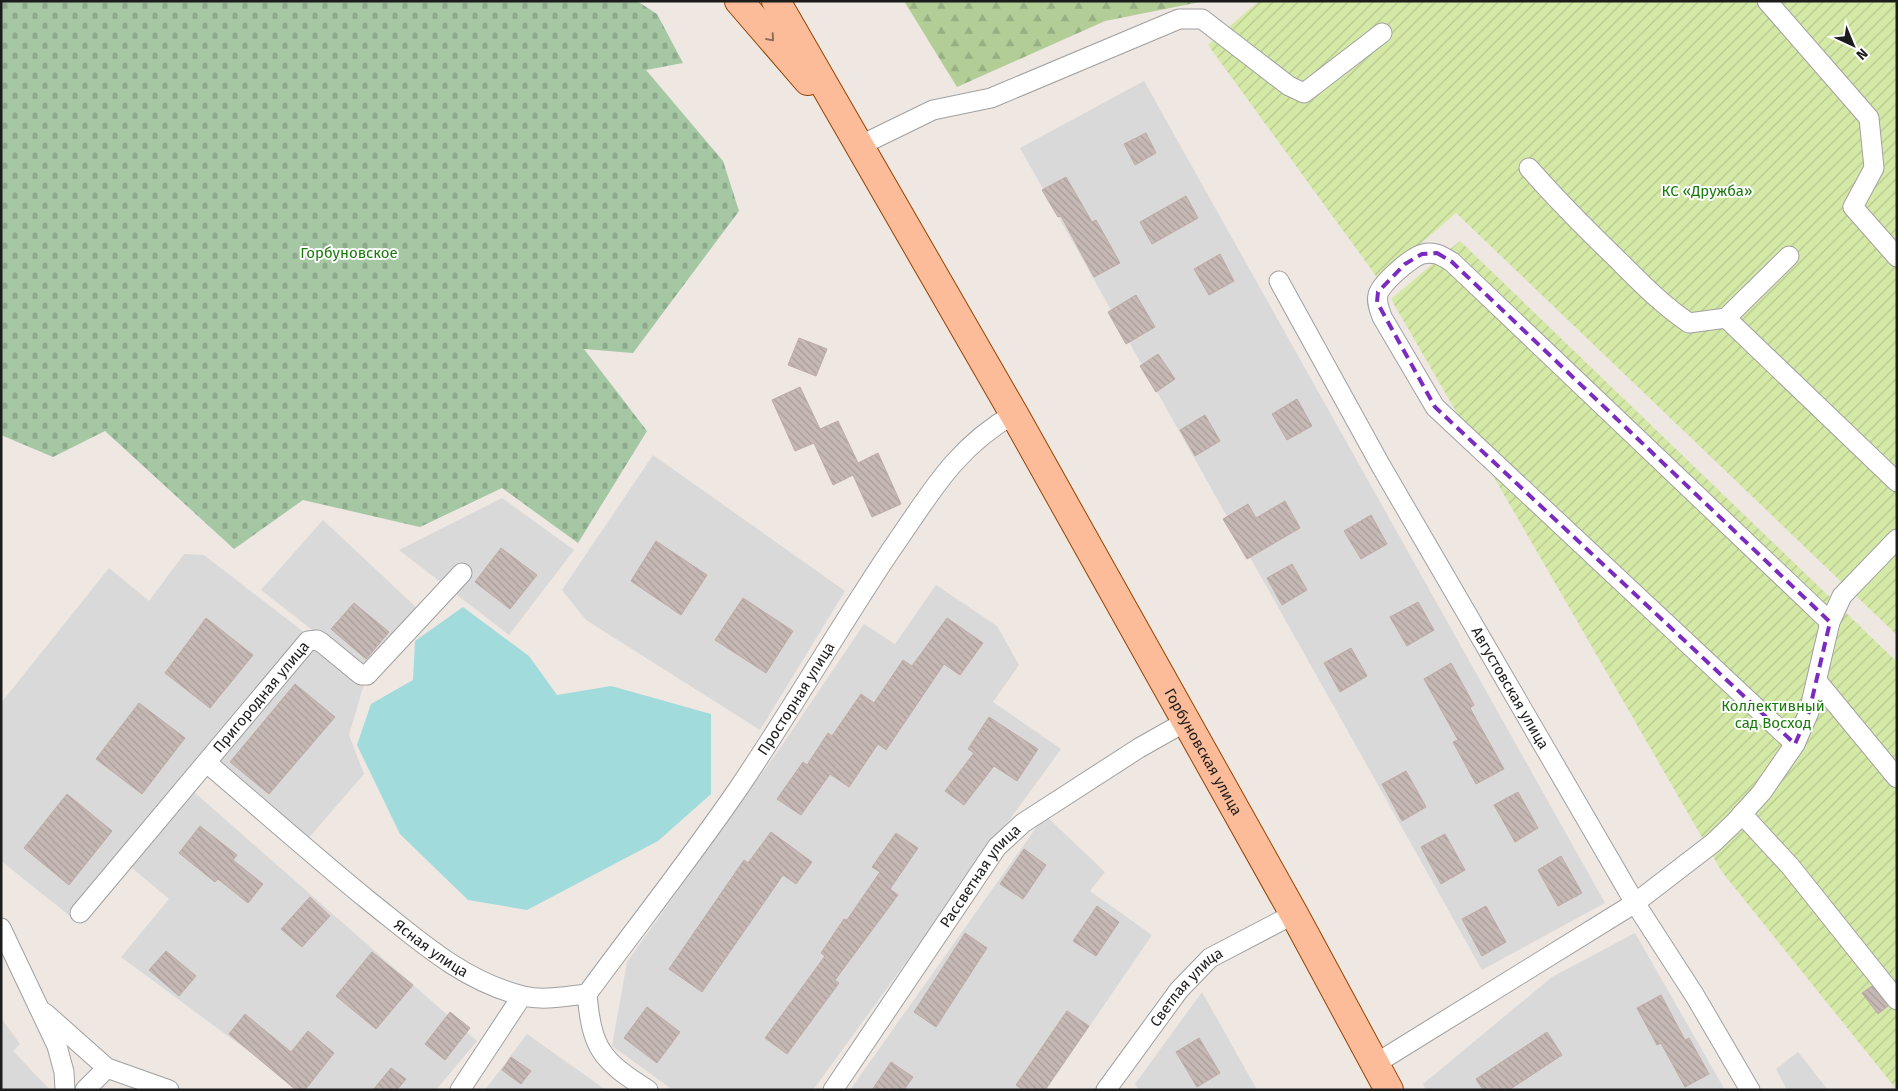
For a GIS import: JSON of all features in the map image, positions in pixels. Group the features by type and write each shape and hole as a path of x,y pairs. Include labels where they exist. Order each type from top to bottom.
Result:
{"main road":[{"path":"738,1 852,135"},
{"path":"777,2 852,135"},
{"name":"Горбуновская улица","path":"852,135 1014,414 1294,914 1389,1090"}],"street":[{"path":"1767,1 1869,118 1874,168 1853,207 1897,257"},
{"path":"852,135 933,110 990,98 1179,19 1202,19 1289,86 1304,93 1382,33"},
{"path":"1529,168 1560,203 1672,311 1688,323 1726,318 1789,256"},
{"path":"1795,744 1435,407 1382,317 1377,302 1378,292 1405,264 1422,254 1437,253 1452,262 1830,622"},
{"name":"Августовская улица","path":"1279,281 1386,474 1634,903 1695,996 1750,1090"},
{"path":"1726,318 1897,482"},
{"name":"Просторная улица","path":"587,994 738,790 867,586 944,473 972,443 990,428 1014,414"},
{"path":"1375,1064 1634,903 1713,843 1742,814 1778,771 1795,744 1808,712 1817,681 1830,622 1842,596 1897,538"},
{"name":"Пригородная улица","path":"80,913 308,641 317,640 361,675 367,675 373,671 462,574"},
{"path":"1817,681 1897,778"},
{"name":"Рассветная улица","path":"833,1090 1001,842 1030,818 1140,748 1185,722"},
{"name":"Ясная улица","path":"207,763 315,857 442,960 483,982 522,996 542,999 587,994"},
{"path":"1742,814 1790,866 1897,1000"},
{"name":"Светлая улица","path":"1106,1090 1179,990 1210,958 1294,914"},
{"path":"1,928 57,1046 64,1072 65,1090"},
{"path":"587,994 589,1019 597,1046 615,1067 648,1090"},
{"path":"460,1090 522,996"},
{"path":"39,1008 107,1068 169,1090"},
{"path":"85,1090 107,1068"}],"highlighted area":[{"path":"1437,253 1452,262 1830,622 1809,712 1795,744 1435,407 1377,302 1378,292 1405,264 1422,254"}],"shaded area":[{"path":"1144,81 1605,903 1482,970 1020,148"},
{"path":"653,455 845,591 760,730 586,620 562,590"},
{"path":"502,498 574,550 509,635 399,550"},
{"path":"323,520 419,610 365,671 261,590"},
{"path":"184,554 204,555 305,633 70,916 1,861 1,703 109,568 149,601"},
{"path":"936,585 997,626 1019,665 993,702 1061,749 813,1090 673,1090 612,1046 627,962 783,744 864,624 895,644"},
{"path":"313,642 364,684 349,735 364,774 306,841 213,762"},
{"path":"194,792 477,1041 436,1090 301,1090 121,957 169,899 131,867"},
{"path":"1045,815 1105,872 1090,891 1152,935 1046,1090 850,1090"},
{"path":"1635,933 1725,1090 1426,1090 1423,1084 1552,977"},
{"path":"1202,992 1257,1090 1139,1090 1135,1084"},
{"path":"1,1018 20,1044 13,1051 50,1090 1,1090"},
{"path":"527,1034 606,1090 485,1090"},
{"path":"1798,1052 1828,1090 1787,1090 1776,1069"}],"green space":[{"name":"Горбуновское","path":"1,1 637,1 657,14 683,63 646,70 723,161 739,211 633,353 584,349 647,431 578,543 502,488 420,527 303,500 234,549 105,431 53,457 1,435"},
{"path":"904,1 1205,1 1105,21 957,87"},
{"name":"КС «Дружба»","path":"1259,1 1897,1 1897,635 1456,213 1379,280 1208,45"},
{"name":"Коллективный сад Восход","path":"1460,241 1897,662 1897,1090 1722,872 1391,299"}],"water":[{"path":"463,607 529,656 557,695 611,686 711,714 711,794 658,841 527,910 468,900 400,834 357,745 371,704 413,680 415,641"}],"building":[{"path":"1146,133 1156,153 1135,165 1124,144"},
{"path":"1066,177 1092,222 1096,220 1120,263 1094,277 1061,216 1058,217 1042,190"},
{"path":"1186,196 1198,218 1152,244 1140,222"},
{"path":"1220,254 1234,281 1209,295 1194,269"},
{"path":"1136,295 1155,327 1126,344 1108,312"},
{"path":"799,338 827,349 816,376 788,365"},
{"path":"1158,354 1175,379 1156,392 1140,366"},
{"path":"800,387 820,429 838,421 858,463 878,453 901,504 872,517 853,475 833,485 814,443 795,451 772,400"},
{"path":"1297,399 1312,426 1287,440 1272,414"},
{"path":"1205,415 1220,441 1195,456 1180,430"},
{"path":"1285,501 1300,528 1247,559 1223,519 1248,504 1256,518"},
{"path":"1371,515 1387,544 1361,559 1344,531"},
{"path":"656,541 707,575 681,615 631,581"},
{"path":"501,548 537,575 510,609 475,582"},
{"path":"1292,564 1307,590 1282,605 1267,578"},
{"path":"743,598 793,631 766,673 715,640"},
{"path":"1418,602 1434,630 1407,646 1390,617"},
{"path":"354,603 389,632 366,659 331,629"},
{"path":"206,618 253,655 210,708 165,673"},
{"path":"947,618 983,643 960,675 944,664 886,750 878,744 849,787 830,774 801,815 777,799 803,762 807,765 828,733 832,736 861,694 874,703 903,660 912,666"},
{"path":"1351,648 1367,676 1340,692 1324,663"},
{"path":"1451,663 1474,705 1470,708 1504,769 1476,784 1453,742 1458,740 1424,679"},
{"path":"295,684 335,717 269,794 230,762"},
{"path":"139,703 185,738 142,794 96,759"},
{"path":"989,717 1038,749 1017,781 994,766 964,805 945,791 974,753 968,749"},
{"path":"1406,771 1426,807 1402,821 1382,784"},
{"path":"1518,792 1538,828 1515,842 1494,805"},
{"path":"67,794 112,831 69,885 24,848"},
{"path":"200,826 237,855 233,860 263,884 248,903 218,879 215,882 179,853"},
{"path":"771,832 812,862 796,884 783,875 702,992 669,969 744,860 748,863"},
{"path":"896,833 918,848 890,889 898,895 835,980 839,983 787,1054 765,1038 825,956 821,953 844,919 847,920 880,872 872,867"},
{"path":"1445,834 1465,870 1441,884 1421,847"},
{"path":"1024,849 1046,865 1023,899 1000,884"},
{"path":"1561,856 1582,893 1558,906 1538,870"},
{"path":"310,897 330,916 302,947 281,929"},
{"path":"1097,906 1119,922 1096,956 1073,941"},
{"path":"1486,906 1506,942 1482,956 1462,919"},
{"path":"965,933 987,948 936,1027 914,1012"},
{"path":"166,951 196,976 179,996 149,970"},
{"path":"372,952 413,985 376,1029 336,996"},
{"path":"1872,986 1888,1006 1878,1014 1862,993"},
{"path":"1661,995 1685,1040 1689,1038 1709,1074 1685,1087 1661,1043 1657,1045 1637,1008"},
{"path":"647,1007 680,1032 657,1063 624,1038"},
{"path":"1067,1011 1089,1026 1045,1090 1023,1090 1016,1085"},
{"path":"450,1012 470,1028 445,1060 425,1044"},
{"path":"245,1014 291,1052 308,1031 334,1053 305,1090 296,1090 229,1034"},
{"path":"1547,1032 1562,1055 1509,1090 1483,1090 1476,1079"},
{"path":"1199,1038 1220,1073 1197,1087 1176,1052"},
{"path":"511,1057 531,1071 521,1084 502,1070"},
{"path":"891,1062 913,1077 904,1090 872,1090"},
{"path":"391,1068 406,1079 397,1090 373,1090"}]}
